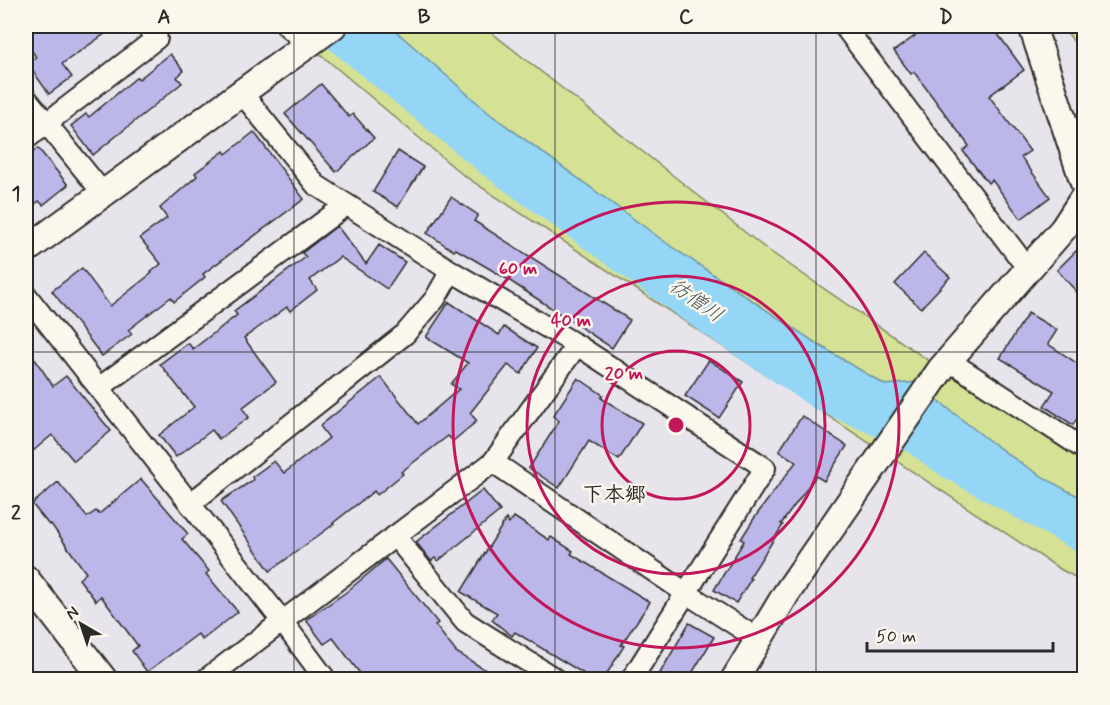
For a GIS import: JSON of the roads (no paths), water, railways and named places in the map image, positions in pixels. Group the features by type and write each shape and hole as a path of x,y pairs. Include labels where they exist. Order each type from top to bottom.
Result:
{"street":[{"path":"26,139 157,38 147,26"},
{"path":"287,26 318,37"},
{"path":"844,26 1028,269"},
{"path":"1032,26 1084,183"},
{"path":"26,249 318,37"},
{"path":"241,92 316,186 451,271 577,345 765,468 631,680"},
{"path":"26,98 102,192"},
{"path":"734,680 786,594 945,364 1064,228 1084,197"},
{"path":"99,388 345,205"},
{"path":"190,504 405,334 435,299 451,271"},
{"path":"26,295 326,680"},
{"path":"205,680 493,462 577,345"},
{"path":"945,364 1084,449"},
{"path":"493,462 758,639"},
{"path":"395,536 465,622 557,680"},
{"path":"26,579 104,680"}],"water":[{"path":"337,26 390,26 490,114 672,247 819,345 885,385 916,382 976,431 1018,461 1084,499 1084,530 1007,487 904,424 842,397 672,284 446,115"}],"waterway":[{"name":"彷僧川","path":"337,26 498,158 695,301 827,390 914,429 952,456 1084,530"}],"district":[{"name":"下本郷","path":"614,495"}]}
